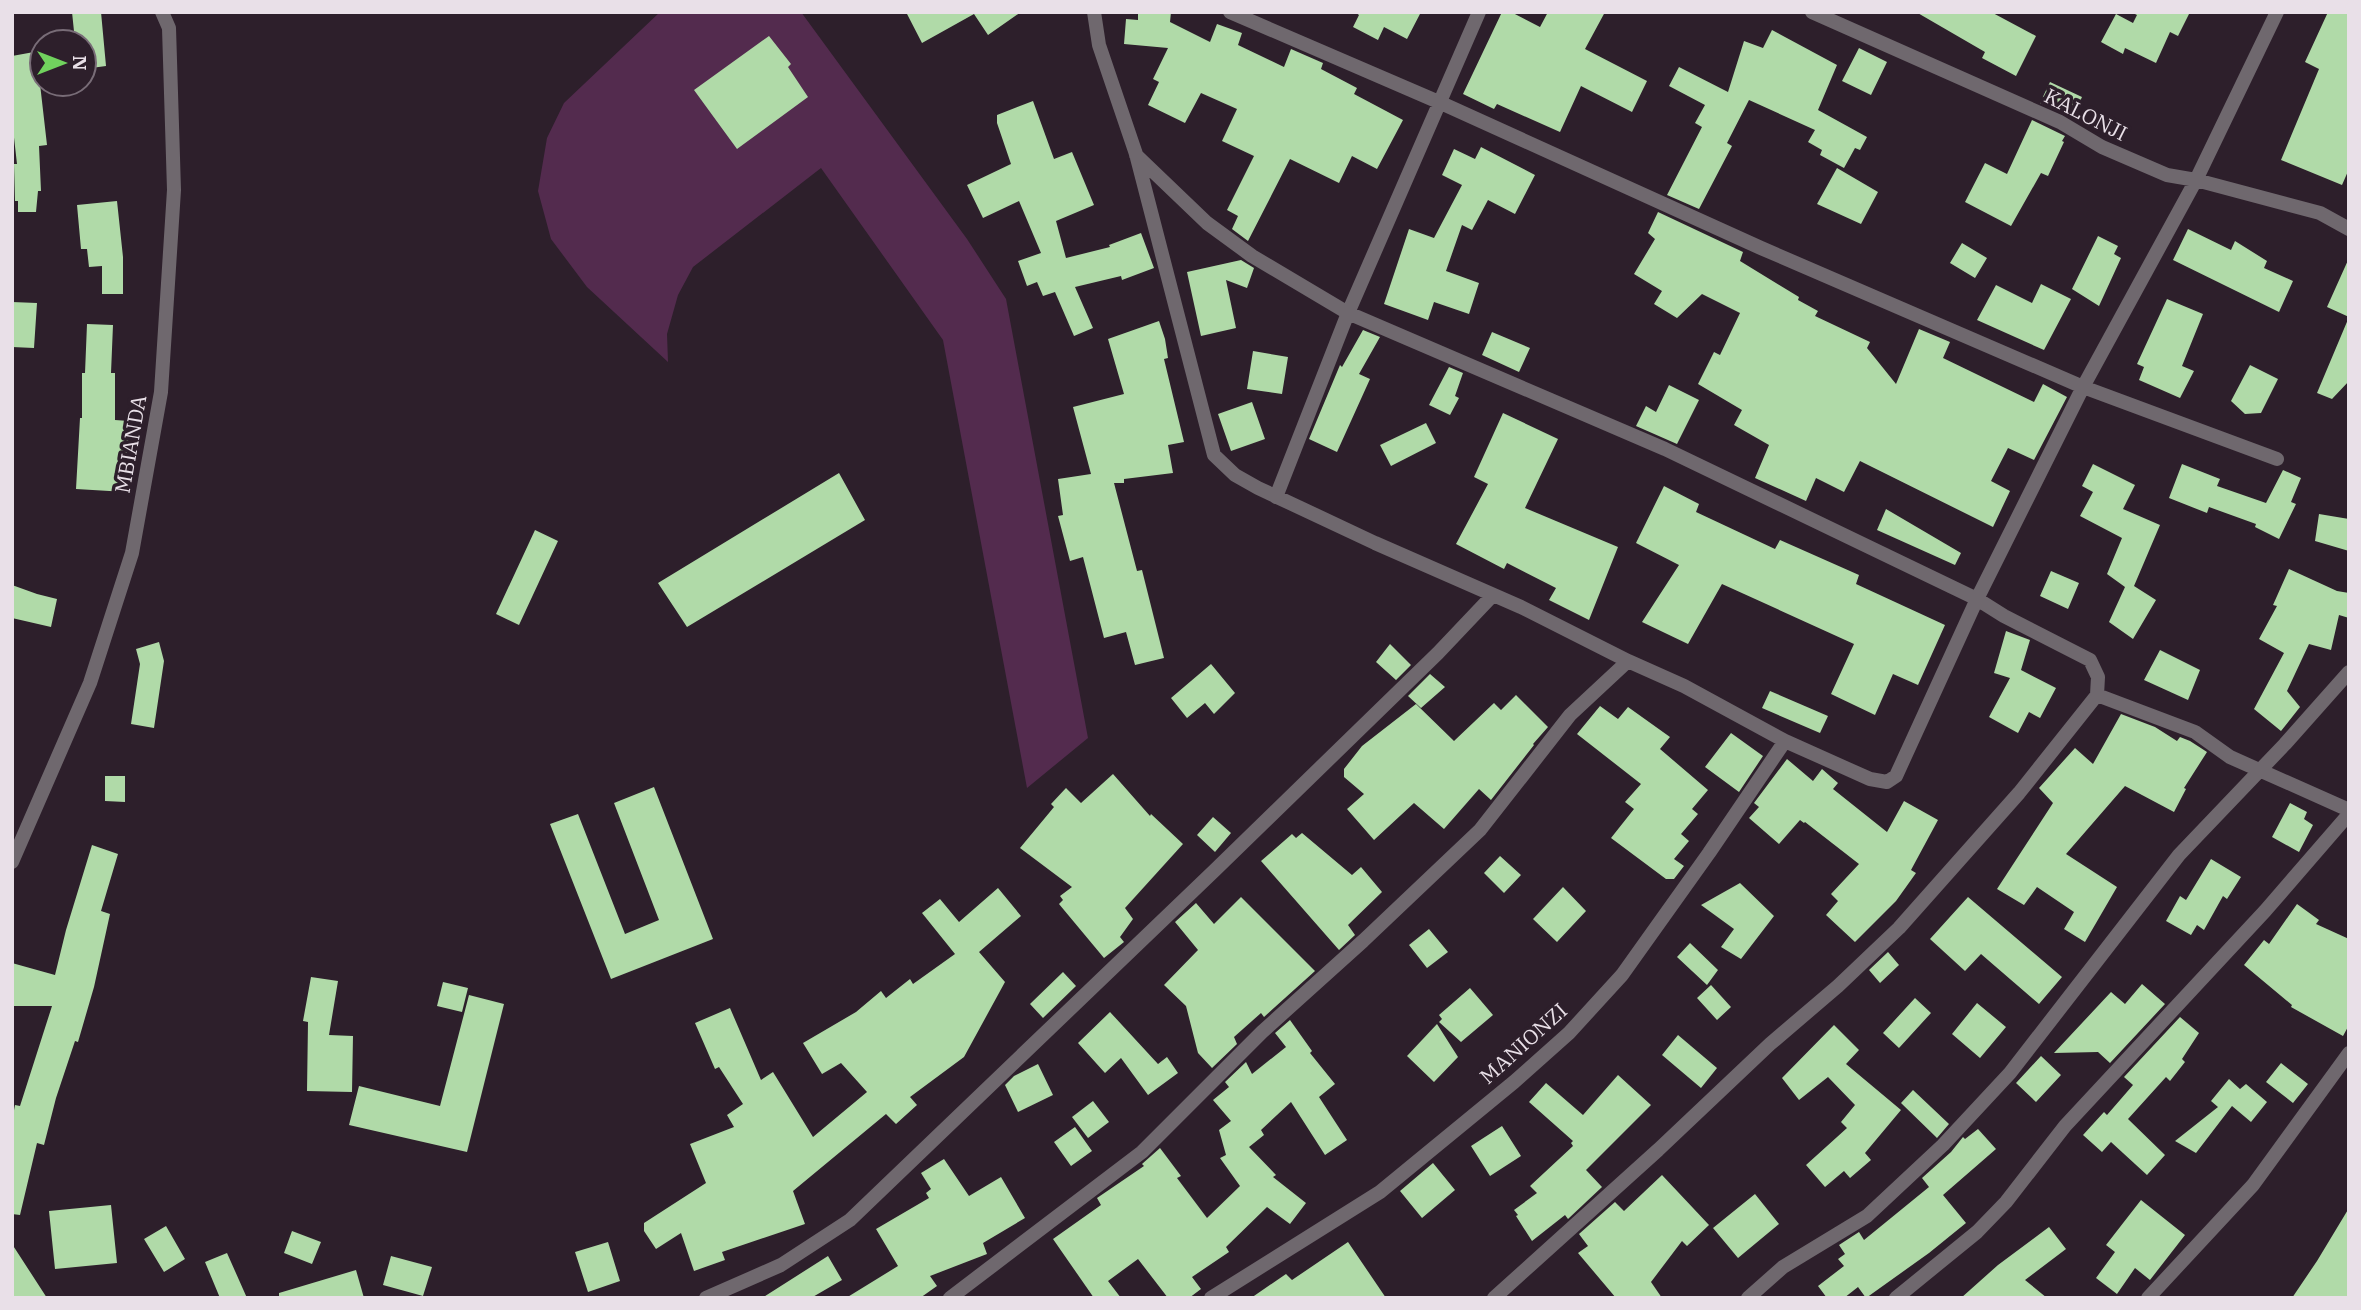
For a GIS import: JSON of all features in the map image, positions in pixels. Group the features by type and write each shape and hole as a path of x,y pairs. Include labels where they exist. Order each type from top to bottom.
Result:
{"street":[{"name":"MBIANDA","path":"12,862 90,683 132,553 161,392 174,190 169,28 162,12"},
{"path":"169,28 173,12"},
{"path":"1094,12 1099,46 1136,154 1214,455 1235,475 1276,497 1493,595 1684,686 1785,741 1870,779 1887,782 1896,776 1977,599 2083,387 2196,180 2277,12"},
{"path":"1230,12 2083,387 2277,459"},
{"path":"1276,497 1348,313 1479,12"},
{"name":"KALONJI","path":"1812,12 2060,122 2102,147 2167,176 2196,180 2320,214 2349,229"},
{"path":"1136,154 1207,223 1252,256 1348,313 1665,449 1977,599 2004,616 2090,660 2098,677 2097,695 2019,793 1899,928 1494,1298"},
{"path":"706,1298 781,1265 850,1220 1206,879 1493,595"},
{"path":"950,1298 1142,1152 1262,1032 1480,830 1570,715 1628,661"},
{"path":"1748,1298 1783,1267 1867,1216 1943,1145 2010,1073 2179,855 2260,771 2349,672"},
{"path":"1896,1298 1978,1232 1997,1212 2066,1126 2264,911 2349,812 2230,757 2195,732 2097,695"},
{"name":"MANIONZI","path":"1211,1298 1380,1192 1569,1033 1622,975 1785,741"},
{"path":"2148,1298 2253,1185 2349,1053"}],"shaded area":[{"path":"660,12 801,12 967,239 1006,299 1088,738 1027,788 943,340 821,168 693,267 678,295 667,334 668,362 587,287 551,239 538,191 547,138 564,103"}],"building":[{"path":"72,12 101,12 106,66 98,67 98,28 74,28"},
{"path":"906,12 1021,12 988,35 974,14 922,43"},
{"path":"1138,12 1171,12 1170,22 1210,42 1217,24 1242,33 1238,45 1284,67 1291,49 1323,63 1321,69 1357,88 1354,94 1403,120 1377,169 1352,156 1339,183 1290,159 1248,241 1232,229 1238,216 1227,210 1254,156 1222,141 1237,109 1201,93 1185,123 1148,105 1159,82 1153,79 1168,48 1124,44 1126,19 1138,20"},
{"path":"1355,12 1421,12 1407,39 1384,27 1378,40 1353,27 1359,15"},
{"path":"1502,12 1511,12 1540,27 1548,12 1605,12 1585,49 1647,81 1632,112 1581,86 1560,132 1497,104 1494,109 1463,94"},
{"path":"1916,12 1991,12 2036,36 2016,76 1982,58 1985,52"},
{"path":"2131,12 2190,12 2178,36 2170,32 2156,63 2125,48 2123,54 2101,42 2116,14 2133,23 2137,15"},
{"path":"2328,12 2349,12 2349,169 2342,185 2281,160 2319,69 2305,62"},
{"path":"1772,30 1837,65 1818,110 1867,137 1860,150 1855,148 1844,168 1820,155 1822,150 1808,142 1815,130 1749,100 1727,143 1732,146 1699,209 1667,195 1702,127 1695,123 1705,105 1669,86 1679,67 1728,92 1744,41 1763,48"},
{"path":"769,36 791,64 788,67 808,97 737,149 694,90"},
{"path":"1859,48 1887,62 1871,95 1842,81"},
{"path":"28,53 28,98 42,98 47,145 39,146 41,191 38,191 36,212 18,212 18,201 15,201 14,164 17,164 12,120 12,56"},
{"path":"2050,82 2082,97 2072,118 2040,103"},
{"path":"1033,101 1054,159 1072,152 1094,205 1056,221 1066,258 1110,247 1109,245 1141,233 1154,268 1122,280 1121,276 1075,287 1093,328 1074,336 1055,292 1043,296 1037,282 1027,286 1018,261 1041,253 1019,201 983,218 967,185 1011,164 997,123 997,115"},
{"path":"2032,120 2065,136 2062,141 2064,142 2048,176 2041,173 2011,226 1965,202 1985,163 2007,174"},
{"path":"1481,147 1535,175 1515,214 1488,200 1472,230 1462,225 1446,271 1479,283 1469,314 1434,302 1428,320 1384,304 1409,229 1434,238 1462,185 1442,175 1454,149 1475,159"},
{"path":"1837,168 1878,192 1861,224 1817,204"},
{"path":"117,201 123,257 123,294 102,294 102,266 89,267 87,249 81,249 77,205"},
{"path":"1658,212 1743,252 1740,261 1799,297 1798,300 1818,311 1815,316 1870,342 1867,348 1896,384 1919,329 1950,342 1943,358 2034,402 2043,384 2067,397 2034,460 2008,448 1991,481 2010,491 1993,527 1860,461 1844,492 1816,478 1806,501 1755,478 1769,445 1734,425 1742,410 1698,384 1714,352 1720,355 1740,313 1702,294 1677,318 1654,304 1662,291 1634,274 1655,239 1648,233"},
{"path":"2188,229 2231,250 2235,241 2267,261 2264,268 2293,281 2279,312 2173,260"},
{"path":"2098,236 2118,246 2114,254 2121,258 2099,306 2072,289"},
{"path":"1962,243 1987,258 1975,278 1950,263"},
{"path":"2349,258 2349,317 2327,307"},
{"path":"1241,260 1254,268 1247,288 1226,280 1236,328 1201,336 1187,272"},
{"path":"2041,284 2071,299 2044,350 1977,320 1996,285 2032,303"},
{"path":"2167,299 2203,314 2182,366 2194,371 2180,398 2139,380 2144,367 2137,364"},
{"path":"12,302 37,303 34,348 12,347"},
{"path":"2349,317 2349,381 2332,399 2317,393"},
{"path":"1159,321 1168,358 1164,359 1184,442 1168,445 1173,473 1124,479 1124,483 1114,483 1137,571 1142,570 1164,658 1135,665 1126,632 1104,638 1083,557 1070,561 1058,516 1063,515 1058,479 1091,474 1073,407 1124,394 1108,339"},
{"path":"87,324 113,325 111,373 115,373 115,420 129,421 126,492 76,489"},
{"path":"1363,330 1380,337 1359,374 1370,379 1337,452 1309,439 1340,365 1342,367"},
{"path":"1492,332 1530,348 1519,372 1482,355"},
{"path":"1253,351 1288,357 1282,394 1247,389"},
{"path":"2250,365 2278,379 2261,413 2245,414 2231,401"},
{"path":"1449,367 1463,373 1455,396 1459,398 1450,415 1429,405"},
{"path":"1669,385 1699,400 1677,444 1636,426 1646,406 1656,412"},
{"path":"1252,402 1265,439 1231,451 1218,414"},
{"path":"1503,413 1558,439 1525,508 1618,547 1589,620 1549,600 1556,588 1507,563 1504,569 1456,544 1488,484 1474,477"},
{"path":"1426,423 1436,443 1391,466 1380,445"},
{"path":"2093,464 2135,485 2123,509 2160,525 2134,586 2156,600 2133,639 2109,622 2125,587 2107,574 2122,538 2080,516 2093,492 2082,486"},
{"path":"2182,464 2220,479 2217,486 2266,503 2283,470 2301,478 2291,502 2296,504 2279,539 2255,527 2256,524 2209,507 2207,513 2169,498"},
{"path":"839,473 865,520 687,627 658,583"},
{"path":"1664,486 1699,504 1696,512 1775,549 1780,540 1859,575 1856,584 1945,625 1918,685 1893,674 1875,715 1831,694 1854,644 1722,584 1688,644 1642,622 1679,565 1636,543"},
{"path":"1886,509 1961,553 1955,565 1877,530"},
{"path":"2319,514 2349,519 2349,551 2315,541"},
{"path":"535,530 558,541 519,625 496,614"},
{"path":"2289,569 2337,591 2349,593 2349,618 2339,615 2331,650 2309,644 2287,691 2300,707 2281,731 2254,709 2284,653 2259,639 2277,606 2273,605"},
{"path":"2051,571 2079,583 2068,609 2040,596"},
{"path":"12,585 57,599 51,627 12,618"},
{"path":"2006,631 2030,640 2021,670 2056,688 2040,718 2029,712 2018,733 1989,717 2010,678 1994,673"},
{"path":"159,642 164,661 154,728 131,724 140,664 136,649"},
{"path":"1390,644 1411,665 1396,680 1376,662"},
{"path":"2160,650 2200,670 2188,700 2144,680"},
{"path":"1211,664 1235,693 1214,714 1205,703 1187,718 1171,698"},
{"path":"1430,674 1445,687 1421,708 1408,696"},
{"path":"1770,691 1828,716 1820,733 1762,708"},
{"path":"1516,695 1548,727 1491,800 1479,789 1444,829 1414,803 1374,840 1347,809 1364,794 1344,777 1344,769 1362,746 1416,704 1454,741 1494,703 1501,710"},
{"path":"1600,706 1618,719 1628,707 1670,737 1660,749 1708,790 1692,809 1698,814 1681,834 1689,841 1674,859 1684,866 1674,879 1666,879 1611,838 1634,809 1625,802 1641,784 1577,734"},
{"path":"2121,714 2155,727 2177,741 2180,737 2190,741 2207,752 2184,788 2186,789 2174,812 2125,786 2066,854 2117,887 2085,942 2064,929 2074,912 2037,887 2024,905 1997,889 2053,803 2039,788 2075,748 2093,764"},
{"path":"1731,733 1763,756 1739,792 1705,767"},
{"path":"1787,759 1813,781 1822,769 1838,783 1833,789 1887,832 1904,801 1938,820 1911,870 1916,873 1896,901 1855,942 1826,915 1838,901 1831,894 1859,864 1805,822 1800,820 1779,844 1749,818 1759,807 1754,803"},
{"path":"1113,774 1150,816 1151,814 1183,844 1125,908 1133,919 1120,937 1124,942 1104,958 1059,904 1063,900 1060,896 1072,887 1020,848 1054,807 1051,804 1066,788 1081,803"},
{"path":"105,776 125,776 125,802 105,801"},
{"path":"654,787 713,939 611,979 550,824 578,814 625,934 659,920 614,803"},
{"path":"2290,803 2307,812 2304,819 2313,825 2299,852 2272,837"},
{"path":"1213,817 1231,833 1215,852 1197,835"},
{"path":"1302,833 1352,875 1361,867 1382,892 1348,925 1355,935 1339,950 1261,861 1292,834 1296,838"},
{"path":"92,845 118,854 101,911 110,914 94,987 78,1042 75,1041 56,1098 44,1145 37,1143 20,1215 12,1214 12,1121 15,1105 20,1106 52,1006 12,1006 12,963 55,975"},
{"path":"1500,856 1521,875 1504,893 1484,873"},
{"path":"2211,859 2241,877 2227,899 2223,896 2204,930 2197,925 2191,935 2166,921 2180,896 2186,900"},
{"path":"1740,883 1774,916 1741,959 1721,947 1734,929 1701,905"},
{"path":"1563,887 1586,911 1557,942 1533,919"},
{"path":"998,888 1021,916 979,952 1005,982 964,1057 910,1097 917,1105 896,1124 886,1114 793,1191 805,1224 722,1252 725,1260 694,1271 681,1233 656,1249 644,1231 644,1223 706,1183 690,1144 734,1127 727,1115 743,1104 719,1067 715,1069 695,1023 730,1008 761,1080 773,1072 813,1137 867,1092 841,1063 822,1074 803,1043 856,1012 881,991 886,998 910,979 913,984 955,954 922,913 940,899 959,922"},
{"path":"1241,897 1315,971 1264,1017 1261,1013 1234,1037 1237,1044 1212,1068 1198,1053 1186,1006 1164,985 1198,950 1175,922 1196,903 1214,924"},
{"path":"1968,897 2062,977 2039,1004 1981,954 1965,971 1930,939"},
{"path":"2297,904 2319,920 2316,924 2349,939 2349,1025 2343,1036 2291,1007 2292,1005 2244,965 2264,940 2269,944"},
{"path":"1429,929 1448,952 1427,968 1409,945"},
{"path":"1690,943 1718,970 1707,985 1677,957"},
{"path":"1888,952 1899,965 1880,983 1869,970"},
{"path":"1063,972 1076,986 1043,1018 1030,1004"},
{"path":"311,977 338,981 329,1035 353,1036 352,1092 307,1091 308,1022 303,1021"},
{"path":"443,982 468,988 462,1012 437,1006"},
{"path":"2142,984 2165,1004 2110,1063 2098,1052 2054,1053 2111,992 2125,1004"},
{"path":"1711,985 1731,1007 1717,1020 1697,998"},
{"path":"1470,988 1493,1015 1461,1042 1439,1022 1442,1019 1439,1015"},
{"path":"469,995 504,1004 467,1152 349,1125 359,1086 440,1106"},
{"path":"1915,998 1931,1013 1899,1048 1883,1033"},
{"path":"1977,1003 2006,1027 1980,1058 1952,1034"},
{"path":"1110,1012 1158,1064 1167,1057 1178,1073 1148,1095 1121,1058 1105,1073 1078,1043"},
{"path":"2180,1017 2199,1033 2182,1059 2185,1062 2170,1081 2166,1077 2128,1119 2165,1155 2147,1175 2111,1142 2102,1152 2083,1135 2104,1112 2107,1115 2133,1085 2124,1077"},
{"path":"1290,1020 1312,1051 1310,1053 1335,1084 1319,1097 1347,1140 1325,1155 1291,1102 1261,1130 1264,1135 1249,1147 1276,1175 1273,1177 1306,1203 1290,1224 1267,1207 1226,1247 1229,1252 1192,1277 1201,1289 1189,1298 1168,1298 1138,1259 1108,1281 1121,1298 1094,1298 1053,1239 1101,1205 1097,1198 1144,1166 1142,1164 1160,1148 1181,1176 1177,1178 1207,1218 1240,1186 1220,1158 1226,1155 1219,1130 1231,1121 1213,1100 1229,1087 1225,1082 1246,1062 1252,1074 1286,1047 1275,1033"},
{"path":"1437,1024 1458,1057 1434,1082 1407,1056"},
{"path":"1834,1025 1859,1050 1846,1064 1901,1110 1865,1153 1871,1160 1850,1178 1844,1171 1825,1187 1806,1165 1847,1128 1841,1122 1855,1105 1828,1077 1799,1100 1782,1078"},
{"path":"1678,1035 1717,1068 1701,1088 1662,1055"},
{"path":"2041,1056 2061,1075 2036,1102 2016,1083"},
{"path":"2281,1063 2308,1084 2293,1103 2266,1082"},
{"path":"1038,1064 1053,1095 1018,1112 1005,1085 1014,1076"},
{"path":"1618,1075 1651,1105 1586,1170 1602,1187 1568,1219 1565,1215 1532,1241 1514,1210 1537,1193 1530,1186 1573,1146 1573,1141 1529,1102 1546,1083 1583,1115"},
{"path":"2229,1079 2240,1089 2246,1084 2267,1102 2251,1122 2232,1106 2196,1153 2175,1141 2218,1107 2211,1101"},
{"path":"1913,1090 1949,1124 1937,1138 1901,1103"},
{"path":"1093,1101 1109,1122 1088,1138 1072,1117"},
{"path":"1502,1126 1521,1156 1490,1176 1471,1146"},
{"path":"1075,1127 1092,1151 1071,1166 1054,1142"},
{"path":"1978,1129 1996,1149 1943,1195 1966,1223 1866,1298 1858,1287 1844,1298 1827,1298 1818,1286 1844,1266 1838,1259 1845,1254 1839,1245 1859,1232 1864,1240 1929,1187 1922,1178 1951,1152 1963,1137 1965,1139"},
{"path":"944,1159 969,1196 1001,1177 1025,1218 983,1243 987,1254 930,1276 937,1286 920,1298 846,1298 898,1266 876,1229 929,1198 926,1193 931,1189 921,1173"},
{"path":"1433,1163 1455,1190 1422,1218 1400,1191"},
{"path":"1662,1175 1709,1225 1687,1246 1682,1241 1651,1282 1662,1298 1616,1298 1578,1253 1588,1246 1579,1234 1615,1202 1624,1211"},
{"path":"1755,1194 1779,1224 1738,1258 1713,1228"},
{"path":"2141,1200 2185,1235 2150,1280 2135,1268 2117,1294 2096,1278 2115,1252 2106,1245"},
{"path":"111,1205 117,1263 55,1269 49,1211"},
{"path":"2349,1208 2349,1298 2292,1298 2317,1261"},
{"path":"166,1226 185,1259 164,1272 144,1239"},
{"path":"2049,1227 2066,1249 2025,1280 2047,1298 1961,1298 1998,1265"},
{"path":"292,1231 321,1242 312,1264 284,1253"},
{"path":"608,1242 620,1281 588,1292 575,1252"},
{"path":"1348,1242 1386,1298 1251,1298 1286,1274 1292,1280"},
{"path":"12,1244 47,1298 12,1298"},
{"path":"227,1253 247,1298 220,1298 205,1262"},
{"path":"391,1256 432,1267 423,1296 383,1285"},
{"path":"828,1256 842,1280 811,1298 762,1298"},
{"path":"356,1270 364,1298 279,1298 279,1293"}]}
